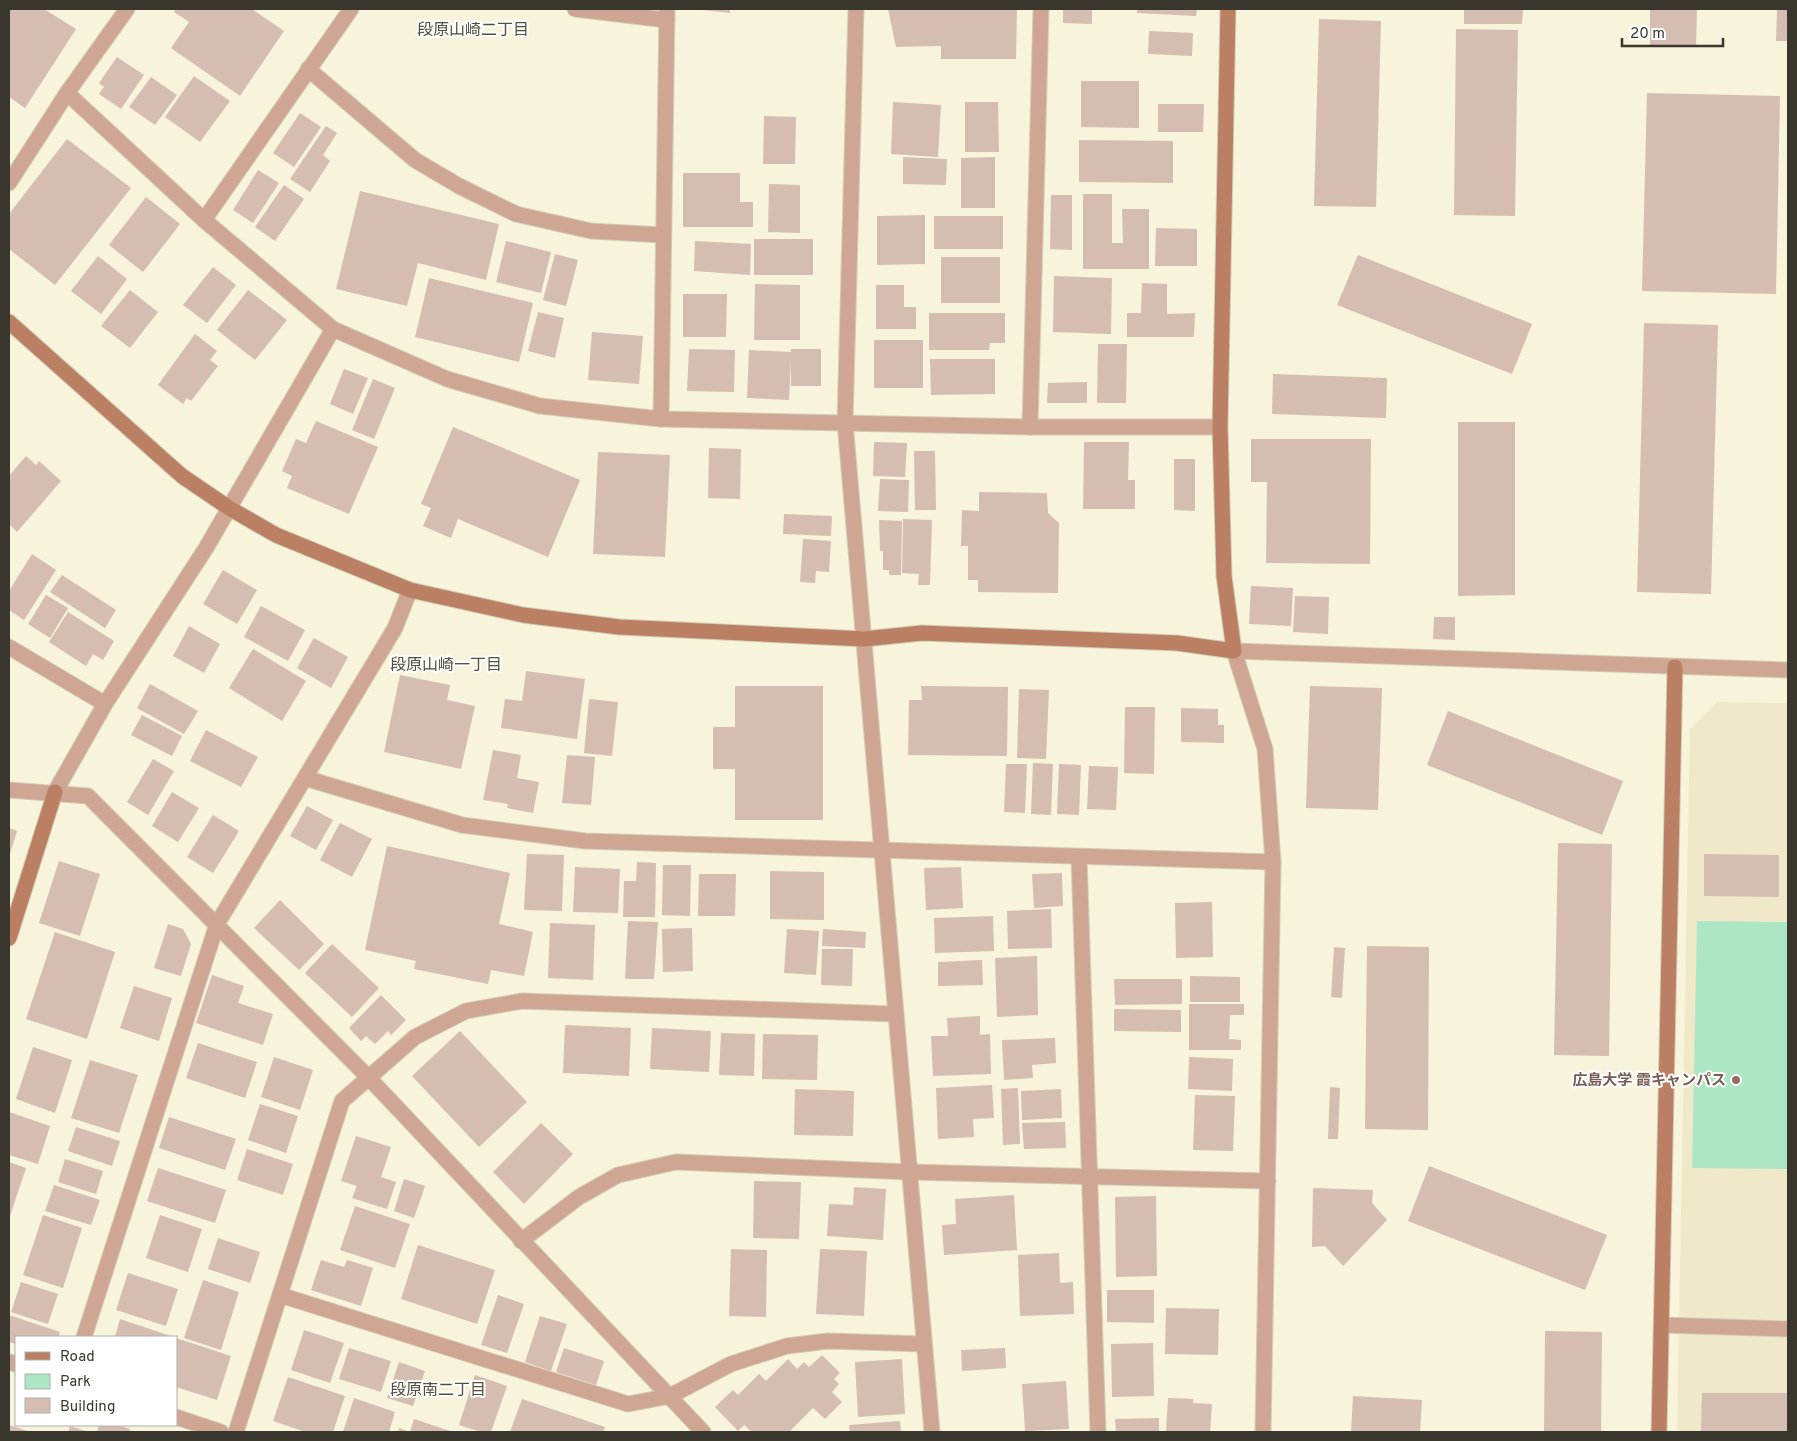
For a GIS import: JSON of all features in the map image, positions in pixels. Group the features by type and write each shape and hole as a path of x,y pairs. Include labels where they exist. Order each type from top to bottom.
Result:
{"street":[{"path":"9,183 68,93 127,9"},
{"path":"204,220 351,9"},
{"path":"575,9 667,14 662,235 661,419"},
{"path":"856,9 845,422 880,851 932,1432"},
{"path":"1030,428 1041,9"},
{"path":"1228,9 1220,427 1224,576 1234,651 1265,749 1273,862 1263,1432"},
{"path":"308,69 415,160 459,186 516,214 591,231 662,235"},
{"path":"68,93 204,220 333,329 447,379 540,406 661,419 1030,428 1220,427"},
{"path":"9,322 182,476 229,508 276,535 410,590 523,614 619,627 864,639 922,633 1177,644 1234,651 1788,670"},
{"path":"9,938 55,792 105,704 229,508 333,329"},
{"path":"84,1336 217,924 395,628 410,590"},
{"path":"9,647 105,704"},
{"path":"1659,1432 1675,667"},
{"path":"305,778 462,825 585,841 1273,862"},
{"path":"9,790 88,796 368,1077 703,1432"},
{"path":"1079,857 1098,1432"},
{"path":"236,1432 342,1101 415,1037 466,1011 522,1001 895,1014"},
{"path":"521,1241 579,1197 618,1175 676,1162 909,1172 1268,1181"},
{"path":"280,1294 628,1404 670,1396 731,1364 787,1346 828,1341 924,1344"},
{"path":"1662,1325 1788,1328"},
{"path":"178,1418 221,1432"}],"shaded area":[{"name":"広島大学 霞キャンパス","path":"1717,702 1788,703 1788,1432 1677,1432 1690,729"}],"green space":[{"path":"1697,921 1788,922 1788,1169 1692,1168"}],"building":[{"path":"9,9 44,9 76,29 25,108 9,97"},
{"path":"176,9 252,9 284,31 240,96 171,48 189,22 174,12"},
{"path":"694,9 730,9 730,13"},
{"path":"888,9 1017,9 1016,59 941,59 941,46 896,47"},
{"path":"1063,9 1092,9 1092,24 1063,23"},
{"path":"1137,9 1197,9 1196,16 1137,13"},
{"path":"1464,9 1523,9 1522,24 1464,24"},
{"path":"1650,9 1697,9 1696,47 1650,46"},
{"path":"1777,9 1788,9 1788,41 1776,41"},
{"path":"1319,19 1381,21 1376,207 1314,206"},
{"path":"1456,29 1518,30 1515,216 1454,215"},
{"path":"1149,31 1193,33 1192,56 1148,54"},
{"path":"117,57 144,75 121,109 99,94 104,87 99,83"},
{"path":"194,76 230,101 200,142 165,117"},
{"path":"151,77 177,95 155,125 129,107"},
{"path":"1081,81 1139,81 1139,128 1081,127"},
{"path":"1647,93 1780,96 1776,294 1642,291"},
{"path":"893,102 941,105 938,157 891,154"},
{"path":"965,102 998,102 999,152 965,152"},
{"path":"1158,104 1204,104 1203,132 1158,132"},
{"path":"300,113 321,127 294,167 273,153"},
{"path":"764,116 796,117 795,164 763,164"},
{"path":"326,126 337,133 323,155 330,161 310,192 290,179"},
{"path":"67,139 131,188 55,285 9,249 9,214"},
{"path":"1079,140 1173,141 1173,183 1079,182"},
{"path":"903,157 947,159 946,185 903,184"},
{"path":"995,157 995,208 961,208 961,158"},
{"path":"258,170 279,183 253,223 233,210"},
{"path":"683,173 740,173 740,202 753,202 753,227 683,227"},
{"path":"769,184 800,185 800,233 768,232"},
{"path":"284,185 304,199 275,241 255,227"},
{"path":"360,191 499,224 486,280 418,263 407,306 336,289"},
{"path":"1083,194 1112,194 1112,243 1123,243 1122,209 1149,209 1149,269 1083,269"},
{"path":"1051,195 1072,195 1072,250 1050,249"},
{"path":"146,197 180,224 143,272 109,245"},
{"path":"925,215 925,264 877,265 877,216"},
{"path":"934,216 1003,216 1003,249 934,249"},
{"path":"1156,228 1197,229 1197,266 1155,266"},
{"path":"754,239 813,239 813,275 754,275"},
{"path":"506,241 551,252 541,293 496,282"},
{"path":"695,241 751,244 750,275 694,271"},
{"path":"555,254 578,260 566,306 543,300"},
{"path":"1358,255 1532,324 1512,374 1337,305"},
{"path":"98,256 127,279 101,314 71,291"},
{"path":"941,257 1000,257 1000,303 941,303"},
{"path":"213,267 236,285 207,323 183,305"},
{"path":"1054,276 1112,278 1111,334 1053,332"},
{"path":"429,278 533,303 519,362 415,337"},
{"path":"1142,283 1167,284 1167,314 1195,313 1194,337 1127,337 1127,313 1141,313"},
{"path":"755,284 800,285 800,340 754,340"},
{"path":"876,285 904,285 904,307 916,307 916,329 876,329"},
{"path":"130,290 158,312 130,348 101,326"},
{"path":"248,290 287,320 255,360 217,330"},
{"path":"683,294 727,294 726,337 683,337"},
{"path":"538,312 564,318 555,358 528,351"},
{"path":"929,313 1005,313 1005,343 990,343 989,350 929,350"},
{"path":"1644,323 1718,325 1711,594 1637,592"},
{"path":"592,332 643,336 639,384 588,380"},
{"path":"195,334 217,351 210,360 218,366 191,401 187,398 183,404 158,385"},
{"path":"874,340 923,340 923,388 874,388"},
{"path":"1098,344 1127,344 1126,403 1097,403"},
{"path":"689,349 735,350 734,392 687,391"},
{"path":"791,349 821,349 821,386 791,386 791,359 789,400 747,398 749,350 791,352"},
{"path":"930,359 995,359 995,394 931,395"},
{"path":"344,369 368,378 353,414 330,404"},
{"path":"1273,374 1387,378 1386,418 1272,414"},
{"path":"373,379 395,388 374,439 352,430"},
{"path":"1087,382 1087,403 1047,403 1048,383"},
{"path":"316,421 378,447 349,514 287,488 292,476 282,471 296,439 306,443"},
{"path":"1458,422 1515,422 1515,595 1458,596"},
{"path":"453,427 580,480 548,557 458,519 451,538 423,526 431,508 421,504"},
{"path":"1251,439 1371,439 1370,564 1266,563 1267,482 1251,482"},
{"path":"874,442 907,443 905,477 873,476"},
{"path":"1084,442 1129,442 1128,480 1135,480 1135,509 1083,509"},
{"path":"709,448 741,449 740,499 708,498"},
{"path":"914,451 935,451 936,510 915,510"},
{"path":"598,452 670,455 665,557 593,554"},
{"path":"26,456 36,465 39,461 61,481 17,532 9,524 9,476"},
{"path":"1174,459 1195,459 1195,511 1174,510"},
{"path":"880,479 909,480 908,512 878,511"},
{"path":"979,492 1047,493 1048,513 1059,523 1058,593 978,592 978,580 968,580 968,546 961,546 962,510 979,511"},
{"path":"784,514 832,516 831,536 783,534"},
{"path":"903,519 932,520 930,585 918,585 919,574 902,573"},
{"path":"879,520 902,521 901,575 889,575 889,570 883,570 883,551 880,551"},
{"path":"803,539 831,541 829,572 816,571 815,583 800,582"},
{"path":"32,554 56,570 24,620 9,610 9,591"},
{"path":"223,570 257,590 237,624 203,604"},
{"path":"62,575 116,610 105,628 50,592"},
{"path":"1251,586 1293,588 1291,626 1249,624"},
{"path":"46,595 68,608 50,638 28,624"},
{"path":"1295,596 1329,597 1328,634 1293,632"},
{"path":"261,606 305,630 288,661 244,637"},
{"path":"68,612 114,641 103,660 93,654 86,666 49,642"},
{"path":"1434,617 1455,617 1455,640 1433,639"},
{"path":"189,626 220,644 204,673 173,656"},
{"path":"314,638 348,657 331,688 297,668"},
{"path":"253,649 306,681 282,721 229,688"},
{"path":"526,671 585,679 577,739 501,728 505,699 522,701"},
{"path":"400,675 450,685 447,700 475,706 461,769 384,752"},
{"path":"150,684 198,711 184,734 137,708"},
{"path":"735,686 823,686 823,820 735,820 735,769 713,769 713,727 735,727"},
{"path":"921,686 1008,687 1007,756 908,755 909,700 922,700"},
{"path":"1310,686 1382,688 1378,810 1306,808"},
{"path":"1019,689 1049,690 1046,759 1017,758"},
{"path":"589,699 618,702 612,756 584,753"},
{"path":"1125,707 1155,707 1154,774 1124,773"},
{"path":"1181,708 1218,709 1218,725 1224,725 1224,743 1181,742"},
{"path":"1448,711 1623,781 1602,835 1427,765"},
{"path":"142,715 182,736 172,756 131,735"},
{"path":"206,730 258,757 241,787 190,761"},
{"path":"493,750 521,755 517,778 539,782 533,813 507,808 508,804 483,800"},
{"path":"567,755 595,757 591,805 562,803"},
{"path":"153,759 174,771 148,815 127,802"},
{"path":"1033,763 1053,764 1051,815 1031,814"},
{"path":"1006,764 1027,764 1025,813 1004,812"},
{"path":"1059,764 1081,765 1079,815 1057,814"},
{"path":"1089,766 1118,767 1116,810 1087,809"},
{"path":"172,792 199,808 178,842 152,826"},
{"path":"307,806 333,820 316,850 290,836"},
{"path":"213,815 239,831 213,873 187,857"},
{"path":"340,823 372,839 352,877 320,860"},
{"path":"9,828 17,831 9,857"},
{"path":"1558,843 1612,844 1609,1056 1554,1055"},
{"path":"387,846 510,873 499,924 533,932 524,976 491,970 488,984 414,969 416,961 365,950"},
{"path":"527,854 564,855 562,911 524,910"},
{"path":"1704,854 1779,855 1779,897 1704,896"},
{"path":"59,861 100,874 80,936 39,923"},
{"path":"637,862 656,863 655,917 623,917 624,881 636,881"},
{"path":"663,865 691,865 690,916 662,915"},
{"path":"575,867 620,869 618,913 573,912"},
{"path":"961,867 963,908 926,910 924,868"},
{"path":"770,871 824,872 824,920 770,919"},
{"path":"1062,873 1063,906 1034,908 1032,874"},
{"path":"699,874 736,874 735,916 698,916"},
{"path":"280,900 324,944 299,970 254,928"},
{"path":"1212,902 1213,957 1176,958 1175,903"},
{"path":"1051,909 1052,948 1008,949 1007,911"},
{"path":"993,916 994,951 935,953 934,918"},
{"path":"628,921 658,922 654,979 625,979"},
{"path":"550,923 595,925 593,980 548,978"},
{"path":"168,924 183,929 191,944 181,976 154,968"},
{"path":"692,928 693,971 663,972 662,929"},
{"path":"787,929 819,931 816,975 784,973"},
{"path":"823,929 866,932 865,948 822,946"},
{"path":"55,932 115,952 87,1039 26,1019"},
{"path":"332,944 379,988 352,1017 305,973"},
{"path":"1367,946 1429,947 1428,1130 1365,1129"},
{"path":"1334,947 1345,948 1342,998 1331,997"},
{"path":"822,949 853,949 852,986 821,985"},
{"path":"1037,956 1038,1015 997,1017 995,958"},
{"path":"982,960 983,985 938,986 938,962"},
{"path":"212,975 244,986 238,1003 273,1014 263,1045 196,1023"},
{"path":"1190,976 1240,977 1240,1002 1190,1002"},
{"path":"1114,979 1182,979 1182,1004 1115,1005"},
{"path":"134,986 172,998 159,1041 120,1028"},
{"path":"381,995 406,1020 391,1035 388,1031 375,1044 366,1036 361,1041 349,1028"},
{"path":"1189,1004 1244,1004 1244,1015 1230,1015 1229,1039 1241,1040 1241,1050 1189,1050"},
{"path":"1114,1009 1181,1010 1181,1032 1114,1031"},
{"path":"980,1016 980,1035 990,1034 991,1074 933,1076 931,1036 948,1036 947,1018"},
{"path":"565,1025 631,1028 629,1076 563,1073"},
{"path":"652,1028 711,1031 709,1072 650,1069"},
{"path":"460,1031 527,1102 479,1147 412,1076"},
{"path":"721,1033 755,1034 754,1076 719,1075"},
{"path":"763,1034 818,1035 817,1080 762,1079"},
{"path":"1055,1038 1056,1063 1032,1065 1033,1078 1004,1080 1002,1040"},
{"path":"198,1043 257,1062 245,1098 186,1078"},
{"path":"33,1047 72,1060 55,1113 16,1099"},
{"path":"274,1057 313,1070 300,1110 261,1097"},
{"path":"1189,1057 1233,1059 1232,1091 1188,1089"},
{"path":"90,1060 138,1075 119,1133 71,1118"},
{"path":"992,1085 994,1118 973,1119 974,1137 938,1139 936,1088"},
{"path":"1330,1087 1340,1088 1338,1139 1328,1139"},
{"path":"1018,1088 1020,1144 1003,1145 1001,1089"},
{"path":"795,1089 854,1091 853,1136 794,1135"},
{"path":"1061,1089 1062,1118 1022,1120 1021,1091"},
{"path":"1195,1095 1235,1096 1233,1151 1193,1150"},
{"path":"260,1104 298,1116 286,1153 248,1140"},
{"path":"9,1112 50,1126 38,1164 9,1155"},
{"path":"169,1117 236,1139 225,1170 159,1148"},
{"path":"1065,1122 1066,1148 1024,1149 1022,1123"},
{"path":"541,1123 573,1154 524,1204 493,1172"},
{"path":"76,1127 120,1141 112,1166 68,1151"},
{"path":"356,1136 391,1147 381,1177 396,1182 387,1209 352,1198 357,1186 341,1181"},
{"path":"247,1149 293,1164 283,1195 237,1180"},
{"path":"65,1159 103,1171 96,1194 58,1182"},
{"path":"9,1162 26,1168 9,1219"},
{"path":"1429,1166 1607,1235 1585,1290 1408,1221"},
{"path":"158,1168 226,1190 215,1223 147,1201"},
{"path":"404,1179 425,1186 414,1218 394,1211"},
{"path":"754,1181 801,1182 799,1239 753,1238"},
{"path":"54,1185 100,1200 91,1225 45,1211"},
{"path":"854,1187 886,1189 883,1240 827,1236 829,1204 853,1205"},
{"path":"1313,1188 1373,1190 1372,1203 1387,1220 1343,1266 1325,1246 1312,1247"},
{"path":"1014,1195 1017,1250 944,1255 942,1225 956,1224 955,1199"},
{"path":"1156,1196 1157,1276 1116,1277 1115,1197"},
{"path":"355,1206 410,1224 395,1268 340,1250"},
{"path":"43,1215 82,1228 63,1288 23,1275"},
{"path":"160,1215 202,1229 188,1272 146,1258"},
{"path":"218,1238 260,1252 250,1283 208,1269"},
{"path":"418,1245 495,1270 477,1324 401,1299"},
{"path":"731,1249 767,1250 766,1317 729,1316"},
{"path":"820,1249 867,1251 864,1316 816,1314"},
{"path":"1059,1253 1060,1283 1073,1282 1074,1314 1020,1316 1018,1255"},
{"path":"321,1260 344,1267 347,1260 373,1268 361,1306 311,1290"},
{"path":"128,1273 178,1289 166,1326 116,1310"},
{"path":"203,1280 239,1292 221,1350 184,1338"},
{"path":"21,1282 58,1294 48,1324 11,1312"},
{"path":"1107,1290 1154,1290 1154,1323 1107,1322"},
{"path":"498,1295 524,1304 507,1353 481,1345"},
{"path":"1166,1308 1219,1309 1218,1355 1165,1354"},
{"path":"9,1315 60,1332 58,1336 15,1336 15,1344 9,1342"},
{"path":"540,1316 567,1324 551,1371 525,1362"},
{"path":"120,1319 171,1336 115,1336"},
{"path":"304,1330 344,1343 330,1383 291,1370"},
{"path":"1545,1331 1602,1332 1601,1432 1544,1432"},
{"path":"178,1339 231,1356 217,1400 178,1388"},
{"path":"1153,1343 1154,1396 1112,1397 1111,1344"},
{"path":"349,1348 391,1361 381,1392 339,1379"},
{"path":"564,1348 604,1361 596,1385 556,1372"},
{"path":"1005,1348 1006,1368 962,1371 961,1350"},
{"path":"822,1355 840,1373 834,1379 839,1384 832,1392 842,1402 825,1419 813,1408 789,1432 752,1432 744,1425 738,1431 715,1407 733,1390 738,1395 759,1374 766,1381 788,1359 797,1369 804,1362 809,1367"},
{"path":"902,1359 905,1414 858,1417 855,1362"},
{"path":"399,1362 425,1371 413,1406 387,1398"},
{"path":"475,1375 507,1386 491,1432 481,1432 459,1425"},
{"path":"288,1377 345,1396 333,1432 306,1432 273,1421"},
{"path":"1066,1381 1069,1429 1025,1431 1022,1384"},
{"path":"1702,1393 1788,1393 1788,1432 1701,1432"},
{"path":"1353,1396 1422,1400 1420,1432 1351,1432"},
{"path":"354,1398 395,1412 389,1432 343,1432"},
{"path":"1168,1398 1193,1399 1193,1403 1212,1404 1210,1432 1166,1432"},
{"path":"522,1399 605,1427 603,1432 510,1432"},
{"path":"1159,1418 1159,1432 1116,1432 1115,1419"},
{"path":"414,1419 453,1432 410,1432"},
{"path":"900,1421 901,1432 850,1432 849,1425"},
{"path":"9,1425 31,1432 9,1432"},
{"path":"70,1426 89,1432 68,1432"},
{"path":"99,1426 121,1426 130,1429 129,1432 97,1432"},
{"path":"399,1428 410,1432 398,1432"}],"place":[{"name":"広島大学 霞キャンパス","path":"1736,1080"}],"district":[{"name":"段原山崎二丁目","path":"473,29"},
{"name":"段原山崎一丁目","path":"446,664"},
{"name":"段原南二丁目","path":"438,1389"}]}
